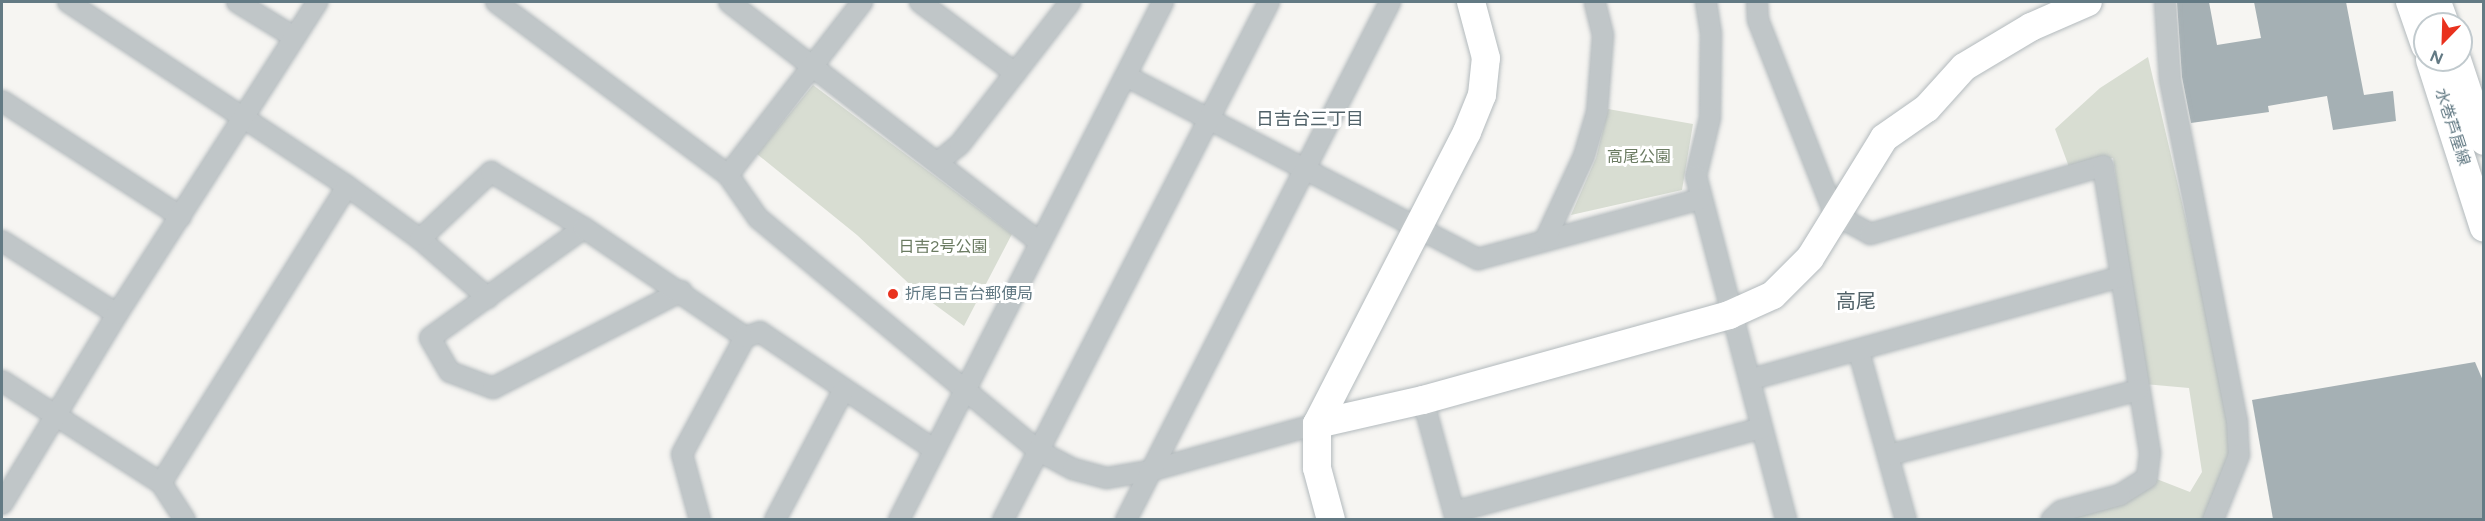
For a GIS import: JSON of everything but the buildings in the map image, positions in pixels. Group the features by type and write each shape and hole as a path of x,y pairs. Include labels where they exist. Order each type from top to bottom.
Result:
{"street":[{"path":"68,2 347,186 420,239 488,298"},
{"path":"237,2 294,37"},
{"path":"2,504 117,314 317,2"},
{"path":"496,2 728,175 758,218 1039,451 1073,469 1107,478 1149,471 1317,424 1423,400 1730,315 1773,295 1810,258 1884,138 1927,108 1964,67 2031,27 2088,2"},
{"path":"729,2 1040,242"},
{"path":"728,175 862,2"},
{"path":"920,2 1015,73"},
{"path":"938,162 960,144 1070,2"},
{"path":"899,519 1163,2"},
{"path":"1003,519 1269,2"},
{"path":"1126,519 1390,2"},
{"path":"1331,519 1317,468 1317,424 1482,95 1486,58 1471,2"},
{"path":"1545,240 1584,156 1597,112 1603,35 1595,2"},
{"path":"1706,2 1712,68 1710,118 1696,176 1730,315 1752,379 1762,428 1786,519"},
{"path":"1757,2 1758,20 1835,215 1870,234 2103,166 2150,453 2147,478 2120,495 2061,511 2052,519"},
{"path":"2165,2 2170,80 2237,421 2239,455 2213,519"},
{"name":"水巻芦屋線","path":"2434,72 2484,228"},
{"name":"水巻芦屋線","path":"2461,72 2484,141"},
{"path":"1126,76 1478,259 1700,199"},
{"path":"2,101 181,217"},
{"path":"420,239 491,172 682,291 745,337"},
{"path":"161,483 347,186"},
{"path":"584,228 430,338 450,372 493,388 682,291"},
{"path":"2,241 117,314"},
{"path":"1752,379 1859,352 2120,277"},
{"path":"700,519 682,454 745,337 760,332 843,391 935,450"},
{"path":"1859,352 1906,519"},
{"path":"2,381 161,483 185,519"},
{"path":"1889,455 2138,390"},
{"path":"775,519 843,391"},
{"path":"1423,400 1455,516 1762,428"}],"green space":[{"path":"2148,57 2228,399 2233,457 2205,519 2062,519 2154,478 2190,492 2202,472 2189,388 2144,384 2113,158 2069,167 2055,129 2100,88"},
{"name":"日吉2号公園","path":"813,85 1012,234 964,326 919,293 857,235 757,154"},
{"name":"高尾公園","path":"1608,109 1693,124 1682,190 1571,215 1596,158"}],"place":[{"name":"折尾日吉台郵便局","path":"893,294"}],"district":[{"name":"日吉台三丁目","path":"1310,119"},
{"name":"高尾","path":"1856,301"}]}
